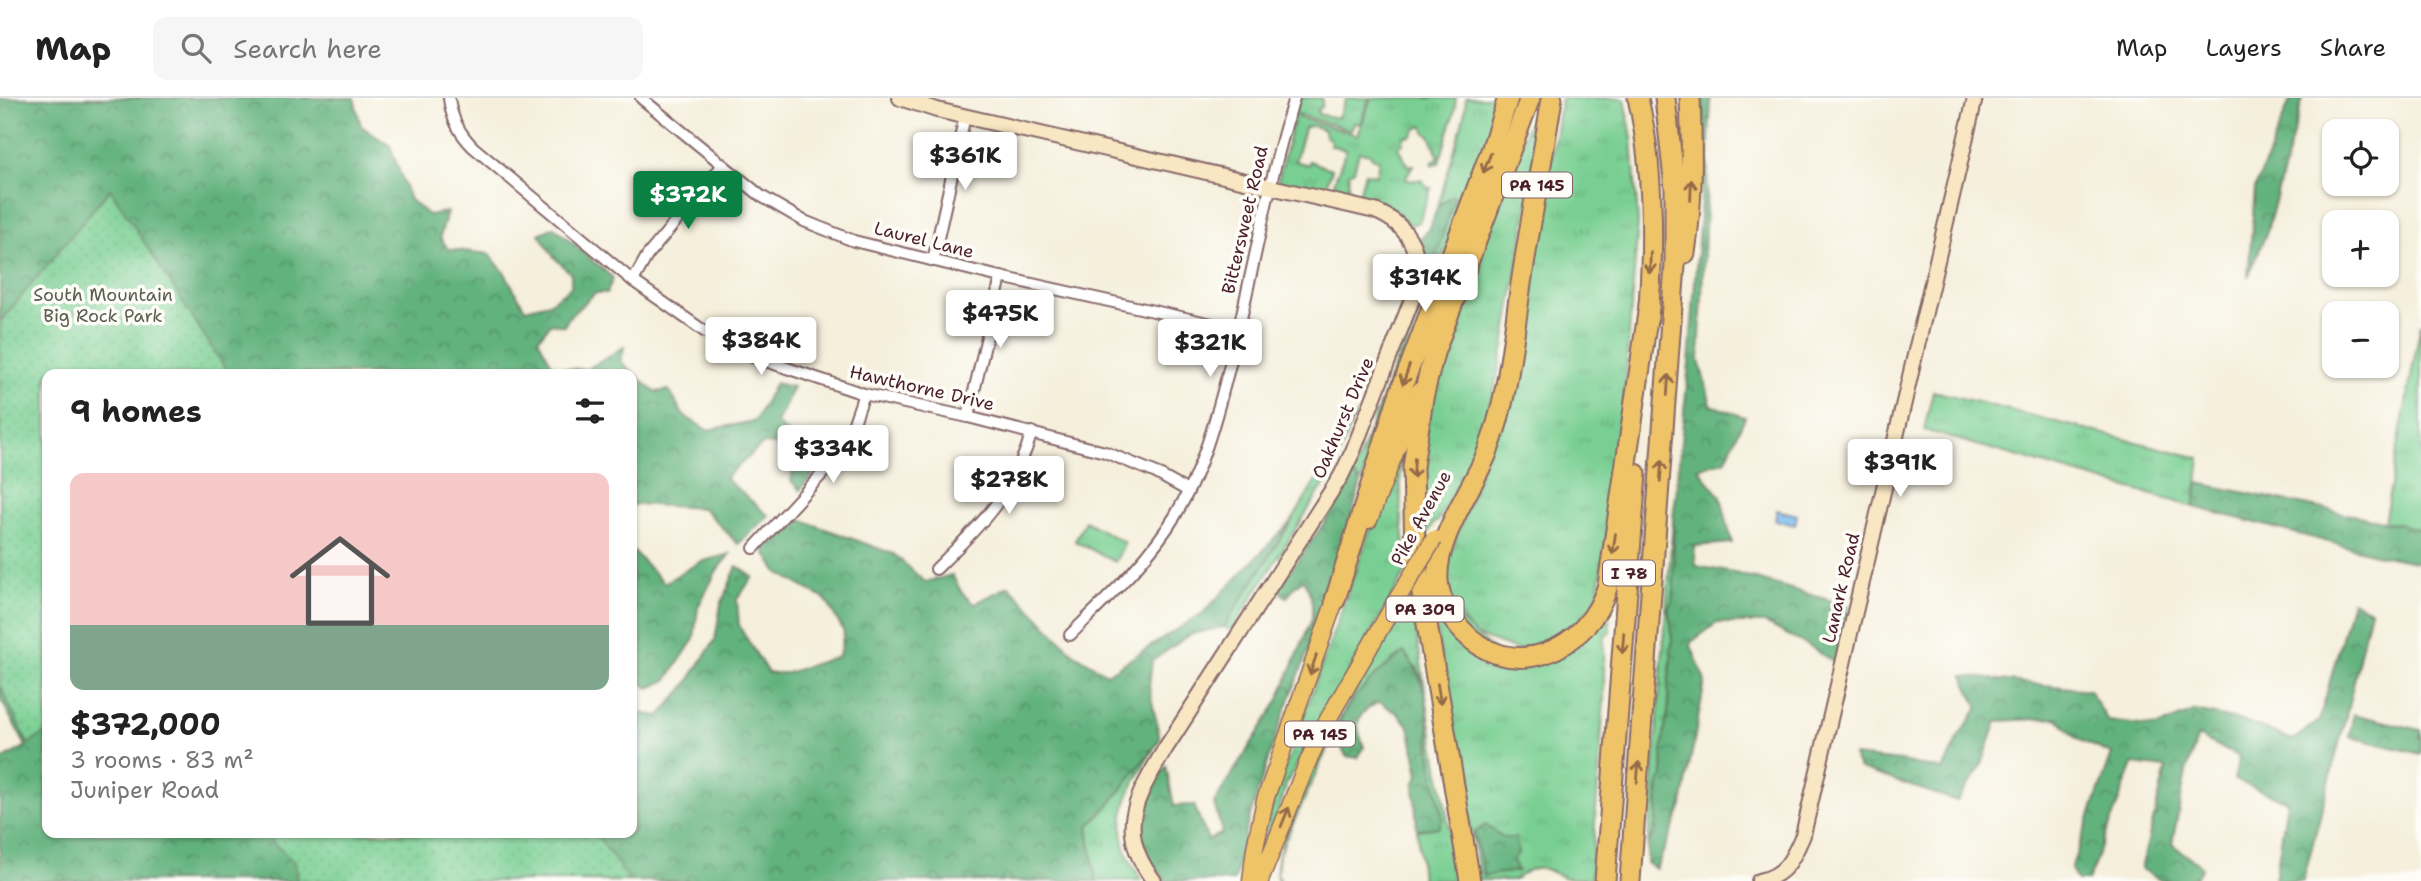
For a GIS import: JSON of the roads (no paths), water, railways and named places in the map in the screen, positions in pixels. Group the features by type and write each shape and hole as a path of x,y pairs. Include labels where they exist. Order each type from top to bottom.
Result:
{"highway":[{"path":"1335,600 1398,398 1492,148 1508,98"},
{"name":"PA 309","path":"1469,872 1413,535 1415,451 1423,398 1434,353 1530,98"},
{"name":"PA 145","path":"1522,273 1552,98"},
{"name":"I 78","path":"1605,881 1649,306 1651,216 1648,168 1638,98"},
{"name":"I 78","path":"1630,881 1675,265 1675,190 1665,98"},
{"path":"1670,354 1690,220 1690,98"},
{"path":"1522,273 1510,364 1497,421 1487,452 1448,535 1438,569 1441,596 1453,620 1475,642 1501,654 1529,657 1552,652 1564,646 1592,620 1604,597 1608,585 1649,306"}],"main road":[{"name":"Pike Avenue","path":"1260,881 1323,728 1458,496 1495,403 1522,273"},
{"name":"PA 145","path":"1251,881 1265,800 1335,600 1434,353"},
{"path":"1270,853 1273,881"}],"street":[{"name":"Hawthorne Drive","path":"449,98 458,129 473,147 633,281 727,345 782,368 864,394 1032,432 1105,452 1154,472 1188,491"},
{"name":"Laurel Lane","path":"641,98 722,166 782,209 827,232 933,261 1239,330"},
{"name":"Oakhurst Drive","path":"900,98 965,116 1385,214 1403,229 1418,261 1417,282 1387,366 1341,476 1139,793 1133,818 1135,846 1145,870 1154,881"},
{"name":"Bittersweet Road","path":"1070,635 1145,559 1188,491 1211,434 1239,330 1269,187 1294,98"},
{"name":"Lanark Road","path":"1780,878 1792,862 1803,835 1975,98"},
{"path":"933,261 965,116"},
{"path":"633,281 647,256 722,166"},
{"path":"968,417 1002,277"},
{"path":"754,548 834,461 849,437 864,394"},
{"path":"936,569 998,505 1020,468 1032,432"},
{"path":"1759,881 1780,878"}],"water":[{"path":"1777,510 1797,515 1795,525 1775,520"}],"park label":[{"name":"South Mountain Big Rock Park","path":"103,305"}]}
